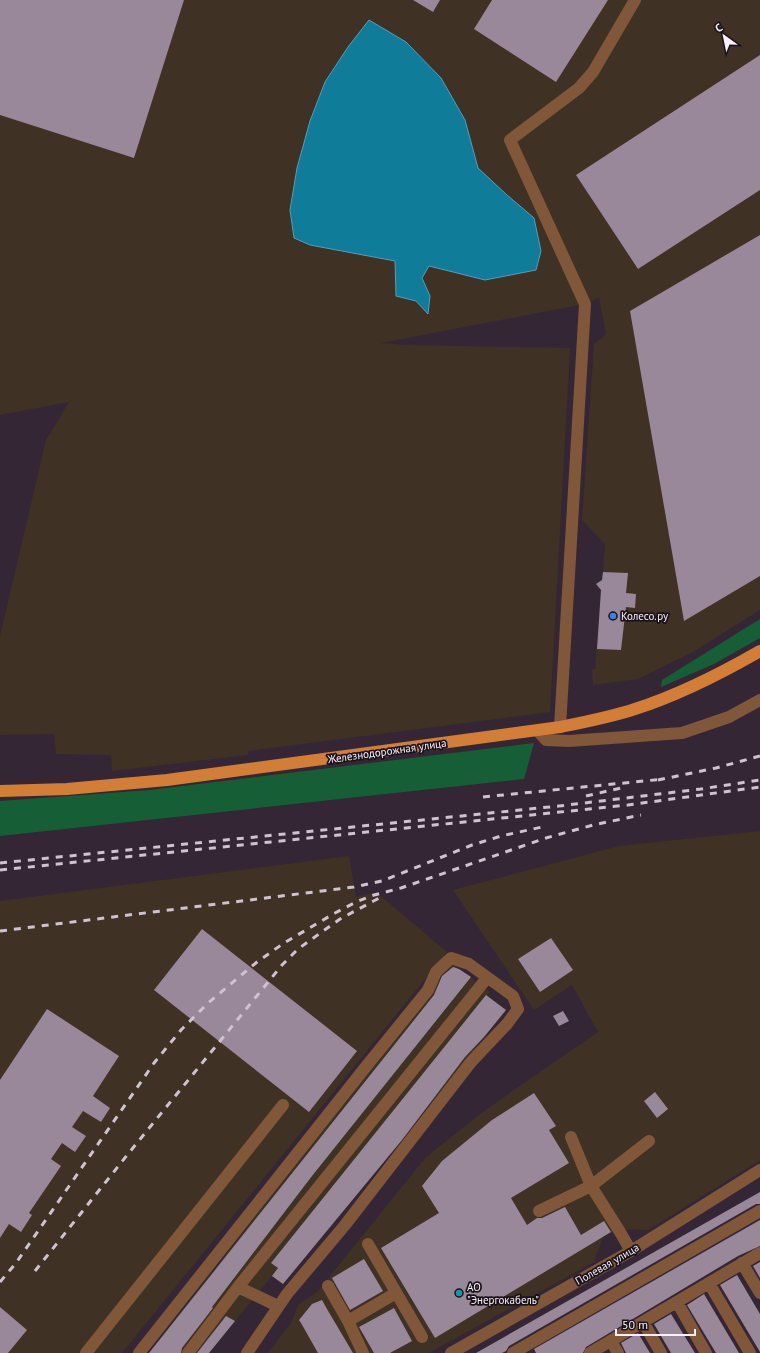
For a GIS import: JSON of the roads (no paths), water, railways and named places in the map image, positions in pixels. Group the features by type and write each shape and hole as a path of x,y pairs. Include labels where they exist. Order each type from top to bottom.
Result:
{"main road":[{"name":"Железнодорожная улица","path":"0,791 67,789 167,780 560,727 613,716 684,691 733,667 760,651"}],"street":[{"path":"560,727 585,304 510,140 579,88 593,72 635,0"},
{"path":"538,731 546,740 569,741 682,733 729,717 760,700"},
{"path":"139,1353 428,990 436,972 451,958 469,964 513,996 518,1009 507,1024 471,1062 345,1225 287,1294 247,1353"},
{"path":"188,1353 238,1287 487,978"},
{"path":"86,1353 283,1105"},
{"path":"571,1137 591,1186 631,1251"},
{"path":"539,1211 591,1186 649,1141"},
{"name":"Полевая улица","path":"450,1353 631,1251 760,1170"},
{"path":"518,1352 760,1211"},
{"path":"368,1244 422,1337"},
{"path":"590,1353 760,1253"},
{"path":"742,1263 760,1293"},
{"path":"709,1283 750,1353"},
{"path":"328,1286 348,1321 363,1353"},
{"path":"238,1287 278,1306"},
{"path":"348,1321 396,1293"},
{"path":"677,1302 706,1353"},
{"path":"643,1322 661,1353"},
{"path":"611,1341 618,1353"}],"water":[{"path":"369,20 406,42 441,78 465,120 478,168 534,218 541,251 536,270 485,280 429,266 422,278 430,296 428,314 416,301 396,296 395,261 310,245 294,238 290,210 297,168 310,121 325,82 348,47"}],"railway":[{"path":"658,780 716,768 760,756"},
{"path":"483,797 664,779"},
{"path":"0,863 559,806 701,789 760,780"},
{"path":"0,870 628,805 760,787"},
{"path":"586,796 621,788"},
{"path":"0,1282 16,1263 154,1063 181,1030 207,1004 257,962 284,943 335,913 374,895 401,888 546,838 593,825 641,815"},
{"path":"0,931 354,887 382,881 472,845 501,836 542,827"},
{"path":"35,1271 282,965 298,949 340,919 383,896"}],"place":[{"name":"Колесо.ру","path":"613,616"},
{"name":"АО \"Энергокабель\"","path":"459,1293"}]}
